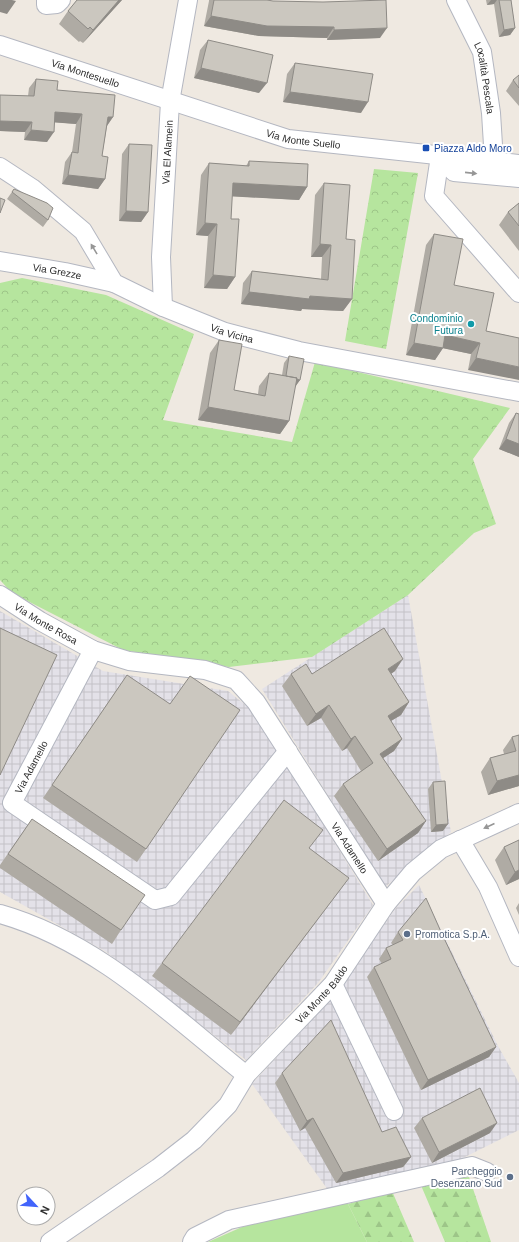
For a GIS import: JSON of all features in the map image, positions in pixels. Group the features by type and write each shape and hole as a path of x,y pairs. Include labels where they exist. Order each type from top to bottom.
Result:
{"street":[{"path":"46,0 46,5 57,4 61,0"},
{"name":"Via El Alamein","path":"163,307 161,257 170,102 188,0"},
{"name":"Località Pescala","path":"456,0 482,52 491,113 494,161"},
{"name":"Via Montesuello","path":"0,45 170,102"},
{"name":"Via Monte Suello","path":"170,102 288,139 519,164"},
{"path":"440,156 454,172 519,178"},
{"path":"440,156 434,196 519,293"},
{"path":"0,167 32,188 83,231 114,283"},
{"name":"Via Grezze","path":"0,261 65,272 114,283"},
{"name":"Via Vicina","path":"114,283 163,307 225,332 299,351 519,392"},
{"name":"Via Monte Rosa","path":"0,595 93,650"},
{"name":"Via Adamello","path":"288,751 171,896 155,900 12,803 93,650 129,661 205,670 236,680 256,702 288,751 386,904"},
{"path":"519,813 460,840 488,887 519,956"},
{"name":"Via Monte Baldo","path":"50,1242 158,1168 194,1140 228,1105 246,1075 333,984 386,904 413,872 441,850 460,840"},
{"path":"0,914 32,925 91,953 137,986 246,1075"},
{"path":"333,984 394,1111"},
{"path":"192,1242 195,1237 229,1220 472,1166 487,1172"}],"shaded area":[{"path":"408,595 451,832 385,887 262,689"},
{"path":"0,611 103,671 228,691 253,711 373,905 318,983 246,1060 105,951 0,892"},
{"path":"419,885 498,1046 519,1083 519,1130 457,1161 328,1190 252,1084 325,1006 396,908"}],"green space":[{"path":"374,169 418,173 386,349 345,341"},
{"path":"22,278 106,295 194,334 163,420 292,442 315,362 510,408 473,459 496,524 474,533 408,595 312,657 229,667 123,650 12,593 0,580 0,283"},
{"path":"469,1177 491,1242 445,1242 420,1183"},
{"path":"392,1191 414,1242 367,1242 348,1204"},
{"path":"338,1201 348,1204 367,1242 208,1242 242,1227"}],"building":[{"path":"77,0 119,0 93,30 90,27 88,29 68,11"},
{"path":"214,0 323,2 386,0 387,28 334,30 334,27 267,26 211,16"},
{"path":"499,0 511,0 515,28 504,30"},
{"path":"208,40 273,55 267,83 201,68"},
{"path":"295,63 373,74 368,102 290,92"},
{"path":"519,75 519,88 513,80"},
{"path":"36,79 58,81 57,90 115,95 113,117 108,117 102,156 108,157 105,179 68,175 72,152 78,153 82,114 55,112 54,132 31,130 32,122 0,121 0,95 34,96"},
{"path":"129,144 152,145 148,212 126,211"},
{"path":"249,161 308,164 307,187 233,183 231,219 239,219 235,277 213,275 217,224 205,223 209,163 249,166"},
{"path":"324,183 350,185 346,239 355,240 352,299 310,296 309,299 249,292 252,271 328,280 331,245 320,244"},
{"path":"14,189 47,203 53,208 48,220 12,192"},
{"path":"0,198 5,200 0,213"},
{"path":"519,203 519,226 508,212"},
{"path":"434,234 463,239 454,285 494,293 486,331 519,338 519,367 476,358 480,343 445,335 443,348 414,343"},
{"path":"219,340 242,344 234,390 265,396 269,373 297,378 289,421 208,407"},
{"path":"289,356 304,359 300,380 286,376"},
{"path":"516,413 519,414 519,444 506,439"},
{"path":"0,628 57,655 0,775"},
{"path":"384,628 403,659 388,669 409,702 388,716 402,739 380,754 426,821 387,849 343,784 373,763 355,736 351,739 329,705 316,714 291,674 306,664 312,674"},
{"path":"127,675 170,704 190,676 240,710 146,849 52,785"},
{"path":"519,735 519,775 497,781 490,758 516,751 512,737"},
{"path":"445,781 448,824 436,825 433,782"},
{"path":"284,800 323,830 309,848 349,878 240,1022 162,963"},
{"path":"32,819 145,895 121,930 8,854"},
{"path":"519,840 519,870 515,872 504,847"},
{"path":"426,898 496,1047 428,1080 374,967 391,959 386,948 403,940 398,932"},
{"path":"331,1020 382,1132 396,1127 411,1157 343,1173 313,1118 307,1121 282,1073"},
{"path":"480,1088 497,1123 439,1152 422,1118"}],"place":[{"name":"Piazza Aldo Moro","path":"426,148"},
{"name":"Condominio Futura","path":"471,324"},
{"name":"Promotica S.p.A.","path":"407,934"},
{"name":"Parcheggio Desenzano Sud","path":"510,1177"}]}
